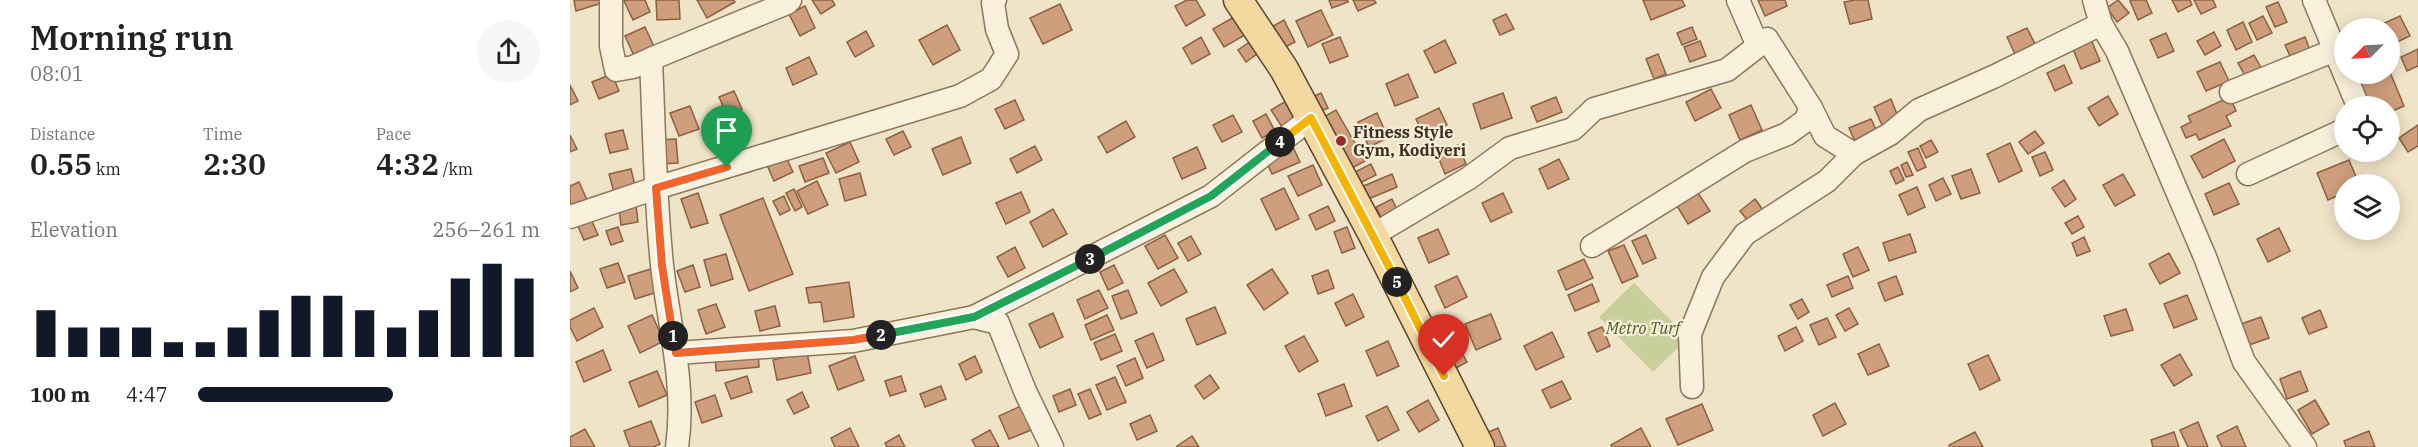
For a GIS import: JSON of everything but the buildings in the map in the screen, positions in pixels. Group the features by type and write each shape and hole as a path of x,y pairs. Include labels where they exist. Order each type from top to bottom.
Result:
{"main road":[{"path":"1238,0 1284,69 1311,118 1480,447"}],"street":[{"path":"611,0 611,46 616,70 633,67 787,3 789,0"},
{"path":"570,217 656,188 960,96 991,79 1006,54 998,28 993,3 995,0"},
{"path":"1738,0 1758,46"},
{"path":"2094,0 2101,24 2117,51 2157,141 2205,257 2244,362 2304,447"},
{"path":"2314,0 2334,48"},
{"path":"1692,387 1690,334 1713,277 1746,234 1827,181 1854,154 1890,134 1919,110 2101,24"},
{"path":"1373,235 1469,178 1510,148 1573,129 1594,109 1727,70 1767,39 1811,108 1825,136 1854,154"},
{"path":"2231,92 2334,50"},
{"path":"651,59 656,188 662,266 676,353 681,420 677,447"},
{"path":"1592,246 1745,151 1787,134 1805,121 1811,108"},
{"path":"676,353 853,340 974,317 1211,196 1311,118"},
{"path":"2248,174 2334,135"},
{"path":"974,317 998,323 1003,329 1025,391 1052,447"}],"green space":[{"name":"Metro Turf","path":"1634,283 1688,338 1653,372 1599,317"}],"place":[{"name":"Fitness Style Gym, Kodiyeri","path":"1341,141"}],"route":[{"path":"727,167 656,188 662,266 676,353 853,340 974,317 1211,196 1311,118 1444,376"}]}
